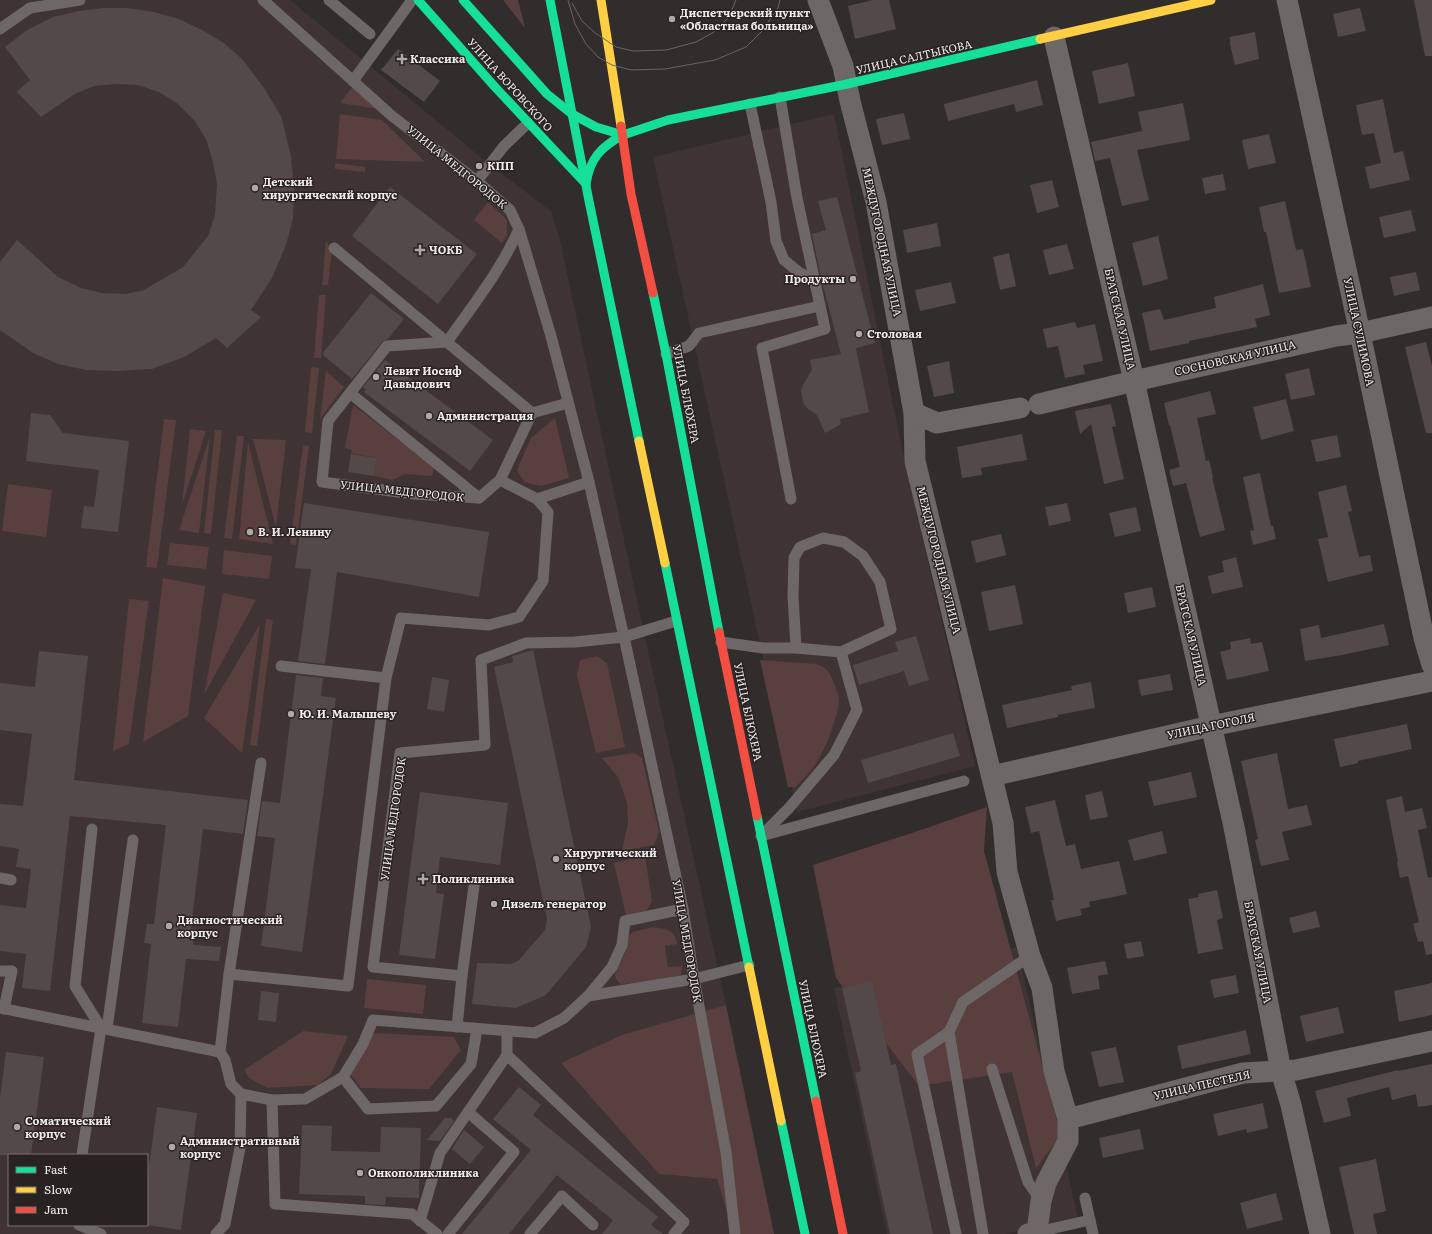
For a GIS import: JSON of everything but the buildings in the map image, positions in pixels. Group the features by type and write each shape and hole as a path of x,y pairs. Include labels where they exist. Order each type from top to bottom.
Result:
{"main road":[{"name":"УЛИЦА ВОРОВСКОГО","path":"418,0 528,123 586,184"},
{"name":"УЛИЦА ВОРОВСКОГО","path":"463,0 547,94 572,114 587,123 606,131 623,135"},
{"path":"550,0 589,201 805,1234"},
{"name":"УЛИЦА БЛЮХЕРА","path":"601,0 631,194 666,354 721,642 843,1234"},
{"name":"УЛИЦА САЛТЫКОВА","path":"586,184 591,165 600,152 610,142 623,135 668,120 847,84 1211,0"}],"street":[{"name":"МЕЖДУГОРОДНАЯ УЛИЦА","path":"818,0 843,66 876,202 914,413 915,461 1003,823 1007,872 1030,956 1042,988 1054,1071 1068,1119 1068,1140 1046,1184 1034,1233"},
{"name":"УЛИЦА СУЛИМОВА","path":"1286,0 1360,333 1424,638 1432,665"},
{"name":"БРАТСКАЯ УЛИЦА","path":"1054,37 1134,381 1234,827 1281,1071 1291,1105 1320,1234"},
{"name":"СОСНОВСКАЯ УЛИЦА","path":"914,413 937,423 1030,406 1134,381 1336,336 1360,333 1432,316"},
{"name":"УЛИЦА ГОГОЛЯ","path":"992,776 1211,726 1432,681"},
{"name":"УЛИЦА ПЕСТЕЛЯ","path":"1068,1119 1242,1073 1296,1070 1432,1041"}],"lane":[{"path":"0,29 30,8 80,0"},
{"name":"УЛИЦА МЕДГОРОДОК","path":"263,0 392,116 477,181 510,210 519,229 551,336 589,482 683,909 694,979 726,1152 736,1234"},
{"path":"329,0 370,34"},
{"path":"353,81 412,0"},
{"path":"780,97 797,198 825,329 762,348 791,499"},
{"path":"750,104 770,195 776,241 784,260 800,273 814,280"},
{"path":"477,181 504,146 528,123"},
{"path":"447,342 510,250 519,229"},
{"path":"334,248 532,413"},
{"path":"666,354 689,346 699,333 820,306"},
{"path":"447,342 387,346 350,393 479,498"},
{"name":"УЛИЦА МЕДГОРОДОК","path":"350,393 328,422 322,482 414,494 479,498 500,480"},
{"path":"229,974 348,986 386,678 401,618 489,625 520,617 543,581 548,512 537,499 500,480 532,413 568,403"},
{"path":"537,499 589,482"},
{"path":"721,642 763,648 796,648 841,652 891,630 880,582 863,556 844,542 823,538 800,547 794,558 792,596 796,648"},
{"name":"УЛИЦА МЕДГОРОДОК","path":"462,976 373,967 400,753 485,745 481,660 526,643 575,642 624,637 676,621"},
{"path":"761,836 789,808 834,755 857,710 841,652"},
{"path":"281,666 386,678"},
{"path":"261,763 229,974 220,1052 225,1060 231,1084 241,1094 272,1100 305,1100 343,1077 363,1044 373,1020 535,1033 564,1018 588,996 612,967 622,945 625,921 683,909"},
{"path":"761,836 964,781"},
{"path":"92,828 75,986 104,1029"},
{"path":"82,1154 104,1029 133,840"},
{"path":"457,1027 474,886"},
{"path":"956,1234 916,1054 949,1032 963,1002 1030,956"},
{"path":"588,996 694,979 749,965"},
{"path":"0,971 12,971 2,1008 220,1052"},
{"path":"343,1077 368,1109 436,1106 471,1064 477,1029"},
{"path":"420,1221 440,1153 507,1055 507,1031"},
{"path":"949,1032 983,1234"},
{"path":"507,1055 684,1222 674,1234"},
{"path":"992,1069 1028,1182 1041,1201"},
{"path":"216,1234 225,1224 240,1148 241,1094"},
{"path":"272,1100 275,1204 412,1214 437,1234"},
{"path":"448,1234 514,1152 468,1112"},
{"path":"530,1234 562,1196 594,1225"},
{"path":"1085,1198 1093,1234"},
{"path":"1034,1233 1090,1220"},
{"path":"81,1226 101,1234"}],"shaded area":[{"path":"0,0 290,0 489,164 551,211 560,240 639,610 726,1005 774,1234 0,1234"},
{"path":"503,0 518,0 525,28"},
{"path":"354,85 383,110 340,103"},
{"path":"340,114 382,120 425,162 336,159"},
{"path":"834,114 901,444 975,766 797,812 653,157"},
{"path":"335,163 365,167 365,172 335,169"},
{"path":"488,202 507,220 507,235 502,243 474,220"},
{"path":"326,241 332,250 328,285 322,285"},
{"path":"319,295 326,295 321,358 314,358"},
{"path":"311,367 319,368 312,433 305,432"},
{"path":"326,371 344,387 320,419"},
{"path":"353,405 434,467 432,476 405,474 392,480 374,476 377,458 351,453 352,450 345,448"},
{"path":"555,418 569,478 541,486 524,482 517,470 531,438"},
{"path":"164,419 176,420 157,568 146,567"},
{"path":"190,429 206,431 182,505"},
{"path":"215,430 222,430 211,534 204,533"},
{"path":"210,436 199,533 179,530"},
{"path":"237,436 244,436 232,539 224,538"},
{"path":"253,439 286,440 276,527"},
{"path":"248,442 273,544 239,539"},
{"path":"303,445 309,446 296,545 290,544"},
{"path":"8,484 52,490 46,537 2,531"},
{"path":"170,543 209,547 206,569 167,565"},
{"path":"224,550 272,556 269,579 222,574"},
{"path":"163,578 205,586 188,716 143,742"},
{"path":"223,593 256,600 204,695"},
{"path":"129,599 149,601 129,744 113,751"},
{"path":"266,619 273,620 257,746 250,745"},
{"path":"260,624 242,753 204,718"},
{"path":"597,656 607,663 625,747 596,753 577,675 580,660"},
{"path":"760,660 820,665 829,673 838,694 838,710 825,747 809,773 795,787 788,787"},
{"path":"634,753 642,758 659,832 654,845 622,851 628,823 627,803 618,777 602,758"},
{"path":"987,807 984,851 1061,1135 1036,1168 1012,1072 919,1086 836,978 813,865"},
{"path":"645,856 652,901 648,909 642,913 626,916 614,863"},
{"path":"653,927 662,928 674,935 677,944 665,946 668,967 682,966 681,974 677,979 621,984 615,977 615,974 624,956 630,934"},
{"path":"1017,947 1078,1218 1006,1234 887,1234 834,988"},
{"path":"367,979 426,985 423,1014 364,1008"},
{"path":"726,1005 774,1234 734,1234 717,1179 659,1174 561,1063 622,1035"},
{"path":"303,1031 348,1036 331,1074 318,1085 268,1088 249,1078 244,1070"},
{"path":"373,1033 454,1037 461,1050 429,1089 361,1088 350,1074"}],"tram line":[{"path":"568,0 575,24 586,44 598,57 612,65 631,70 665,69 715,60 746,47 763,30 778,8 780,0"},
{"path":"572,3 582,21 594,32 616,47 633,51 666,50 696,42 714,32 729,17 736,0"}],"traffic: fast":[{"path":"418,0 495,87 586,184"},
{"path":"463,0 547,94 572,114"},
{"path":"550,0 589,201 639,441"},
{"path":"623,135 668,120 847,84 1040,39"},
{"path":"572,114 596,127 623,135"},
{"path":"586,184 590,167 598,154 608,144 623,135"},
{"path":"653,293 719,632"},
{"path":"665,563 749,967"},
{"path":"757,816 816,1101"},
{"path":"781,1121 805,1234"}],"traffic: slow":[{"path":"601,0 621,126"},
{"path":"1040,39 1211,0"},
{"path":"639,441 665,563"},
{"path":"749,967 781,1121"}],"traffic: jam":[{"path":"621,126 631,194 653,293"},
{"path":"719,632 757,816"},
{"path":"816,1101 843,1234"}],"place":[{"name":"Диспетчерский пункт «Областная больница»","path":"672,19"},
{"name":"Классика","path":"402,59"},
{"name":"КПП","path":"479,166"},
{"name":"Детский хирургический корпус","path":"255,188"},
{"name":"ЧОКБ","path":"420,250"},
{"name":"Продукты","path":"853,279"},
{"name":"Столовая","path":"859,334"},
{"name":"Левит Иосиф Давыдович","path":"376,377"},
{"name":"Администрация","path":"429,416"},
{"name":"В. И. Ленину","path":"250,532"},
{"name":"Ю. И. Малышеву","path":"291,714"},
{"name":"Хирургический корпус","path":"556,859"},
{"name":"Поликлиника","path":"423,879"},
{"name":"Дизель генератор","path":"494,904"},
{"name":"Диагностический корпус","path":"169,926"},
{"name":"Соматический корпус","path":"17,1127"},
{"name":"Административный корпус","path":"172,1147"},
{"name":"Онкополиклиника","path":"360,1173"}]}
